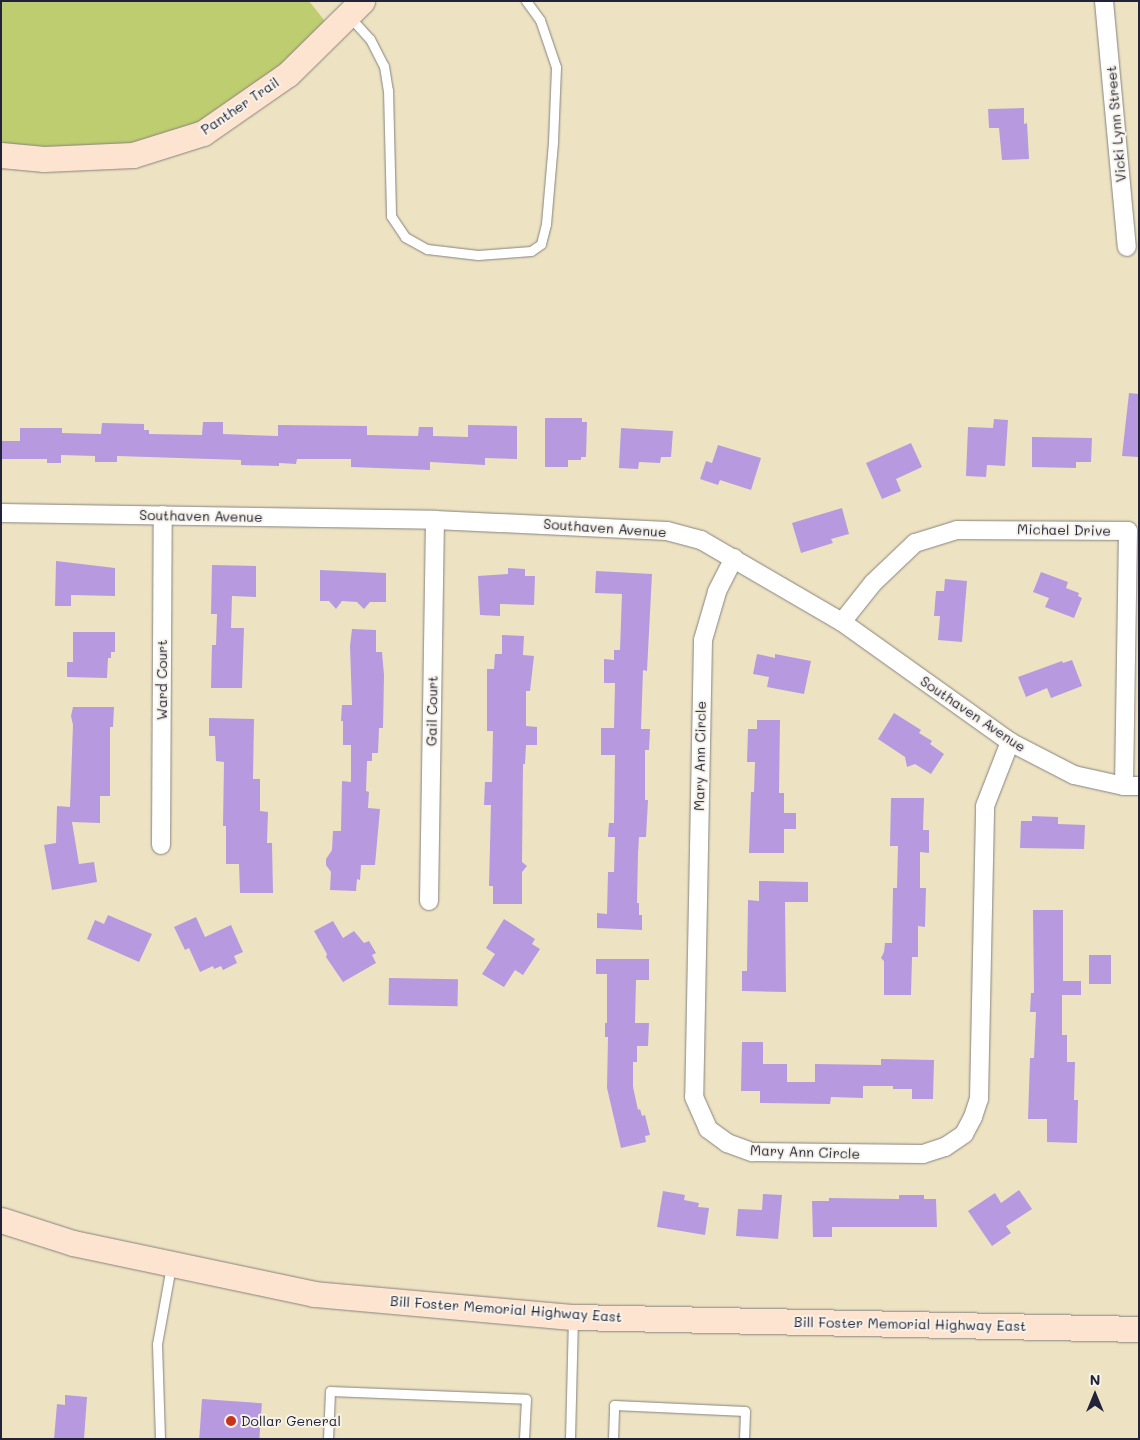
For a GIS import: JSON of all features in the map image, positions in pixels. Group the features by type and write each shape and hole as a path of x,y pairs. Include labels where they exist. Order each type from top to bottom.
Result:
{"main road":[{"name":"Panther Trail","path":"1,155 44,159 133,155 204,133 288,74 355,8"},
{"name":"Bill Foster Memorial Highway East","path":"1,1220 74,1243 314,1294 573,1317 1139,1329"}],"street":[{"name":"Vicki Lynn Street","path":"1104,1 1127,247"},
{"name":"Southaven Avenue","path":"1,513 435,520 667,531 701,540 842,622 1010,742 1074,775 1131,786"},
{"name":"Ward Court","path":"161,846 163,515"},
{"name":"Gail Court","path":"429,902 435,520"},
{"name":"Michael Drive","path":"842,622 873,583 915,543 923,540 957,530 1128,531 1131,786"},
{"name":"Mary Ann Circle","path":"734,558 717,592 703,640 694,1097 699,1114 708,1129 727,1143 752,1152 923,1154 945,1147 964,1134 973,1118 979,1099 985,806 1010,742"}],"lane":[{"path":"355,8 384,66 388,90 391,216 405,237 427,249 478,255 532,251 541,244 546,224 553,142 556,67 540,20 526,1"},
{"path":"160,1439 157,1344 172,1264"},
{"path":"570,1439 573,1317"},
{"path":"328,1439 330,1391 526,1399 524,1439"},
{"path":"613,1439 614,1405 745,1411 744,1439"}],"green space":[{"path":"1,1 309,1 328,25 275,70 185,132 116,149 1,146"}],"building":[{"path":"1024,108 1024,124 1027,123 1029,159 1002,160 999,128 989,128 988,109"},
{"path":"1129,393 1139,394 1139,457 1122,456"},
{"path":"545,418 582,418 582,422 587,422 586,457 581,457 581,460 568,460 568,467 545,467"},
{"path":"994,419 1008,420 1005,466 987,465 986,477 966,476 968,427 993,428"},
{"path":"203,422 223,422 223,434 278,436 278,425 367,426 367,435 418,436 419,427 433,427 433,436 468,437 468,425 517,426 517,459 485,458 485,465 430,462 430,470 351,467 351,459 297,459 296,464 279,463 279,466 241,465 241,460 117,456 117,462 95,462 95,456 61,455 61,463 47,463 47,459 1,459 1,441 20,441 20,428 62,428 62,433 101,434 102,423 144,424 144,430 149,430 149,434 202,435"},
{"path":"621,428 673,431 671,457 661,457 660,463 639,462 638,469 619,468"},
{"path":"1032,437 1092,438 1091,462 1076,462 1076,468 1032,467"},
{"path":"911,443 922,467 896,479 901,491 882,499 866,463"},
{"path":"718,445 761,458 751,490 720,480 718,485 700,479 706,461 712,463"},
{"path":"842,508 849,534 831,539 833,543 801,553 792,523"},
{"path":"56,561 115,568 115,596 71,595 71,606 55,606"},
{"path":"212,565 256,566 256,597 232,596 231,628 244,628 242,688 211,688 212,645 216,645 217,614 211,614"},
{"path":"508,568 525,569 525,576 535,576 534,605 500,604 500,616 480,615 478,576 508,574"},
{"path":"320,570 386,573 386,602 370,602 364,609 357,602 342,601 336,609 329,601 320,601"},
{"path":"596,571 652,574 647,671 643,670 641,729 650,729 649,750 645,750 645,800 648,800 646,837 639,837 638,854 637,903 639,903 639,915 642,915 642,930 597,928 597,913 607,914 608,872 614,872 615,837 608,837 609,823 614,823 615,755 601,755 601,728 614,728 615,683 604,683 604,659 614,660 614,650 620,650 622,594 595,593"},
{"path":"1041,572 1068,582 1066,588 1079,593 1078,596 1082,598 1074,618 1045,607 1049,598 1033,592"},
{"path":"945,579 967,581 962,642 938,640 940,616 934,616 936,591 944,591"},
{"path":"352,629 376,630 376,652 382,652 384,675 383,728 379,728 378,753 372,753 372,761 367,761 366,791 369,792 368,808 380,809 375,865 361,865 360,880 357,879 356,891 330,890 331,872 326,865 326,859 332,850 333,831 341,831 342,781 351,782 351,745 343,745 343,721 341,721 342,705 352,705 350,646"},
{"path":"73,632 115,632 115,652 111,652 111,658 108,658 107,678 67,677 67,662 73,662"},
{"path":"502,635 524,636 523,655 534,656 530,691 526,691 526,726 537,727 537,745 526,745 525,764 523,764 522,862 527,866 522,872 522,904 493,904 493,886 489,886 491,805 484,805 485,782 492,782 493,731 487,731 487,669 494,669 495,654 502,654"},
{"path":"757,654 775,658 775,654 811,661 804,694 767,687 769,677 753,674"},
{"path":"1072,660 1082,686 1051,698 1047,688 1026,697 1018,677 1062,661 1063,663"},
{"path":"73,707 114,707 113,727 110,727 110,796 100,796 100,823 72,822 79,864 94,862 97,882 52,890 44,845 56,843 57,806 70,807 73,725 71,716"},
{"path":"894,713 921,730 919,733 932,741 930,744 944,754 931,774 915,764 907,767 905,757 878,739"},
{"path":"209,718 254,719 253,779 260,779 260,811 268,812 267,843 272,843 273,893 240,893 239,864 226,864 226,826 223,826 224,762 216,761 215,736 209,736"},
{"path":"757,720 780,720 779,793 784,793 784,813 796,813 796,829 784,829 784,853 749,853 751,792 754,792 755,762 747,762 748,729 757,729"},
{"path":"891,798 924,798 923,830 929,830 929,853 920,852 920,888 926,888 925,927 918,926 918,957 912,957 911,995 884,995 884,961 881,958 885,943 892,943 893,888 897,888 898,846 890,846"},
{"path":"1032,816 1058,817 1058,824 1085,825 1084,849 1020,848 1021,821 1032,821"},
{"path":"759,881 808,882 808,902 785,902 786,992 742,991 742,971 747,971 748,900 759,901"},
{"path":"1033,910 1063,910 1063,981 1081,981 1081,995 1062,995 1062,1035 1067,1035 1067,1062 1075,1062 1074,1100 1078,1100 1077,1143 1047,1142 1047,1119 1028,1119 1030,1058 1034,1058 1036,1012 1030,1012 1031,993 1034,993"},
{"path":"108,915 152,934 139,962 87,939 95,920 104,924"},
{"path":"196,917 205,937 231,925 243,952 234,956 237,963 223,970 221,966 214,969 213,966 200,972 189,948 185,950 174,927"},
{"path":"504,919 535,939 532,944 540,949 523,975 515,970 504,987 482,974 495,954 486,948"},
{"path":"333,921 343,938 354,931 364,943 369,941 376,953 372,955 376,963 343,982 326,957 327,954 314,931"},
{"path":"1089,955 1111,955 1111,984 1089,984"},
{"path":"596,959 649,959 649,980 636,980 635,1023 649,1023 648,1046 637,1046 637,1062 633,1062 633,1087 638,1110 640,1109 642,1116 645,1115 650,1135 645,1136 646,1142 621,1148 607,1088 608,1037 605,1037 605,1023 607,1023 607,974 596,974"},
{"path":"389,978 458,979 458,1006 389,1005"},
{"path":"742,1042 763,1042 763,1064 787,1064 787,1082 815,1082 815,1064 881,1065 881,1059 934,1060 933,1099 912,1099 912,1089 893,1089 893,1086 863,1086 863,1098 831,1097 830,1104 760,1103 760,1091 741,1091"},
{"path":"1019,1190 1032,1209 1006,1226 1011,1233 992,1246 968,1211 995,1193 1001,1203"},
{"path":"663,1191 685,1195 684,1200 699,1203 698,1207 709,1208 705,1235 657,1227"},
{"path":"763,1194 782,1195 778,1239 736,1236 738,1209 762,1210"},
{"path":"899,1195 924,1195 924,1199 936,1199 937,1227 832,1227 832,1237 813,1237 812,1201 829,1201 829,1198 899,1199"},
{"path":"65,1395 87,1397 84,1439 54,1439 57,1404 65,1405"},
{"name":"Dollar General","path":"202,1399 262,1403 259,1439 199,1439"}],"place":[{"name":"Dollar General","path":"231,1421"}]}
